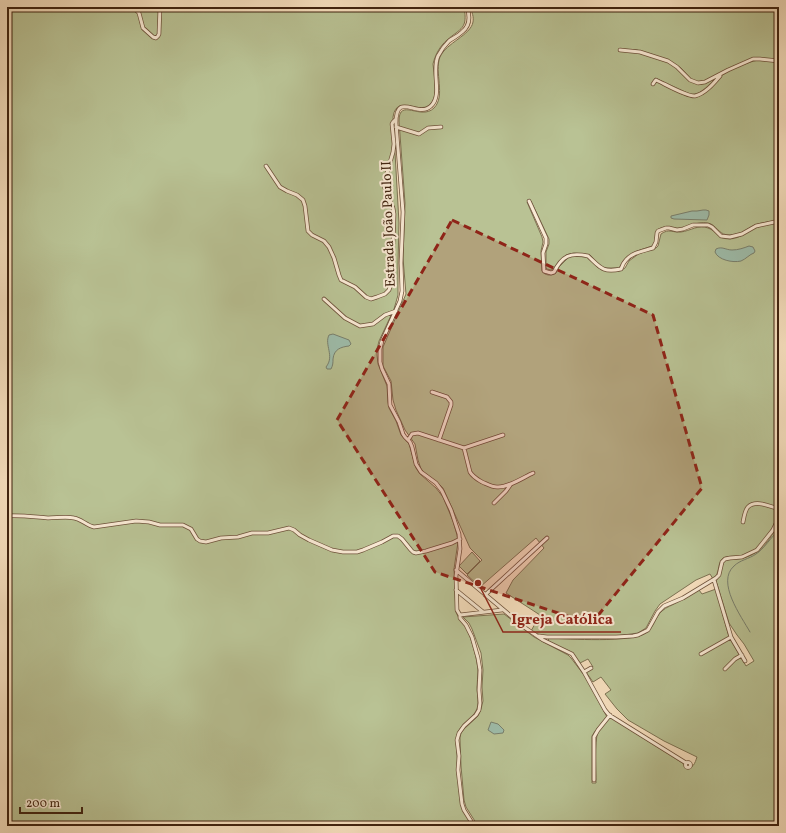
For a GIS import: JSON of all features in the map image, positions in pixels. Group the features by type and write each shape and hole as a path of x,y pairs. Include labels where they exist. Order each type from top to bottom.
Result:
{"street":[{"path":"133,7 139,13 143,28 156,38 159,34 160,7"},
{"path":"266,166 280,187 297,195 303,200 306,209 308,232 324,241 329,247 341,280 355,287 366,297 371,298 385,294 389,290 393,272 391,257 394,214 384,186 394,152 392,122 396,119 397,111 400,108 408,107 422,110 433,104 436,93 435,69 437,58 448,42 462,33 466,28 469,22 467,7"},
{"path":"620,50 640,52 668,62 677,67 690,80 696,83 708,81 753,59 779,61"},
{"path":"653,84 656,80 688,95 695,96 707,89 720,75"},
{"name":"Estrada João Paulo II","path":"396,119 403,212 401,263 402,295 382,341 380,349 380,362 389,384 390,405 399,422 404,437 408,440 412,447 418,468 425,476 436,483 442,491 451,510 460,539 460,549 456,570 457,610 460,618 466,625 472,637 480,670 479,710 476,715 464,726 459,733 457,740 459,756 458,770 462,804 474,826"},
{"path":"396,127 419,134 428,128 442,127"},
{"path":"529,201 546,238 543,253 544,271 551,273 554,272 558,265 571,254 588,256 602,269 621,269 624,262 629,258 637,253 653,248 658,231 664,228 680,230 693,226 708,225 721,236 730,237 742,234 756,226 779,221"},
{"path":"324,299 344,318 360,326 373,324 396,310"},
{"path":"432,392 447,397 451,402 439,440"},
{"path":"408,440 412,434 416,433 464,448 503,435"},
{"path":"464,448 470,472 474,478 497,487 503,487 511,484 533,473"},
{"path":"494,503 511,484"},
{"path":"743,522 746,510 750,505 767,505 779,509"},
{"path":"7,516 73,518 81,520 88,525 94,526 136,521 160,525 183,525 191,529 197,539 206,542 221,538 238,537 252,533 264,534 289,528 309,540 332,550 343,552 360,551 379,544 392,536 398,536 402,539 413,552 426,551 460,539"},
{"path":"535,634 543,637 629,637 638,635 648,630 661,608 683,598 714,580 718,575 721,564 725,559 742,557 757,550 773,530 779,518"},
{"path":"485,594 547,538"},
{"path":"456,570 524,627 574,656 605,710 610,715 686,763"},
{"path":"714,580 731,636 745,661"},
{"path":"456,590 483,612"},
{"path":"460,615 503,610"},
{"path":"701,654 731,636"},
{"path":"725,669 734,659 742,655"},
{"path":"584,672 591,668"},
{"path":"594,780 594,737 610,715"}],"highlighted area":[{"path":"452,220 653,315 702,488 591,624 435,572 337,420"}],"shaded area":[{"path":"7,7 464,7 464,24 460,30 444,42 435,57 433,64 435,95 430,105 424,107 405,105 400,106 396,109 393,117 399,223 398,295 394,309 379,341 377,355 378,364 387,386 389,408 401,435 409,444 416,468 420,474 436,488 443,497 457,535 458,542 454,569 456,612 466,627 470,637 478,667 477,708 473,715 461,727 456,741 461,802 473,826 7,826"},
{"path":"470,7 779,7 779,60 758,58 751,59 706,81 699,82 692,80 681,68 676,65 665,60 637,50 619,50 636,52 663,60 675,66 694,83 706,83 718,77 702,92 694,94 690,94 655,78 652,84 653,85 655,81 679,93 692,97 701,95 724,74 743,65 757,60 779,62 779,220 758,224 733,235 723,234 711,224 707,223 700,223 681,228 664,227 657,230 654,244 652,246 637,251 623,261 621,266 618,268 601,267 590,255 574,253 566,255 551,270 546,268 546,252 549,239 531,201 527,202 542,237 542,271 549,275 556,273 559,267 570,256 587,257 602,270 622,270 629,261 637,255 656,248 658,246 661,234 666,231 681,232 698,227 705,227 711,229 722,238 730,239 738,237 760,226 779,222 779,517 766,538 755,550 743,556 722,559 719,564 717,575 713,579 710,574 696,580 660,604 646,628 638,633 616,636 544,636 531,631 540,615 506,593 513,580 544,548 536,538 480,587 467,575 482,560 470,548 443,488 421,469 415,444 405,430 396,410 393,400 391,381 383,366 383,347 406,294 403,258 405,203 399,121 400,114 407,110 423,112 434,108 440,91 438,70 440,57 447,47 471,27 473,18"},
{"path":"703,210 709,211 707,220 671,218 671,216"},
{"path":"749,246 753,247 755,251 754,253 741,261 734,262 722,259 715,252 718,248 734,250"},
{"path":"333,334 349,340 351,344 336,351 331,369 327,369 326,367 330,359 328,339 329,335"},
{"path":"779,520 779,826 478,826 466,807 464,800 460,738 461,733 478,716 481,709 483,701 483,670 481,653 472,629 463,617 504,614 534,637 571,658 587,679 607,717 592,736 592,783 596,783 596,750 598,732 610,717 684,764 685,767 690,768 697,757 664,741 628,720 605,694 611,690 601,677 593,682 586,672 593,667 588,659 580,663 571,652 548,641 549,638 599,640 639,636 649,631 660,613 665,608 699,590 702,594 716,589 729,637 746,666 754,661 729,623 716,581 724,561 743,558 761,549 770,538"},
{"path":"472,552 480,561 467,574 459,566"},
{"path":"491,722 498,724 504,730 503,733 494,734 488,730"}],"waterway":[{"path":"750,632 732,599 729,590 729,573 736,564 759,552 779,530"},
{"path":"7,782 11,801 10,811 7,813"}],"place":[{"name":"Igreja Católica","path":"478,583"}]}
